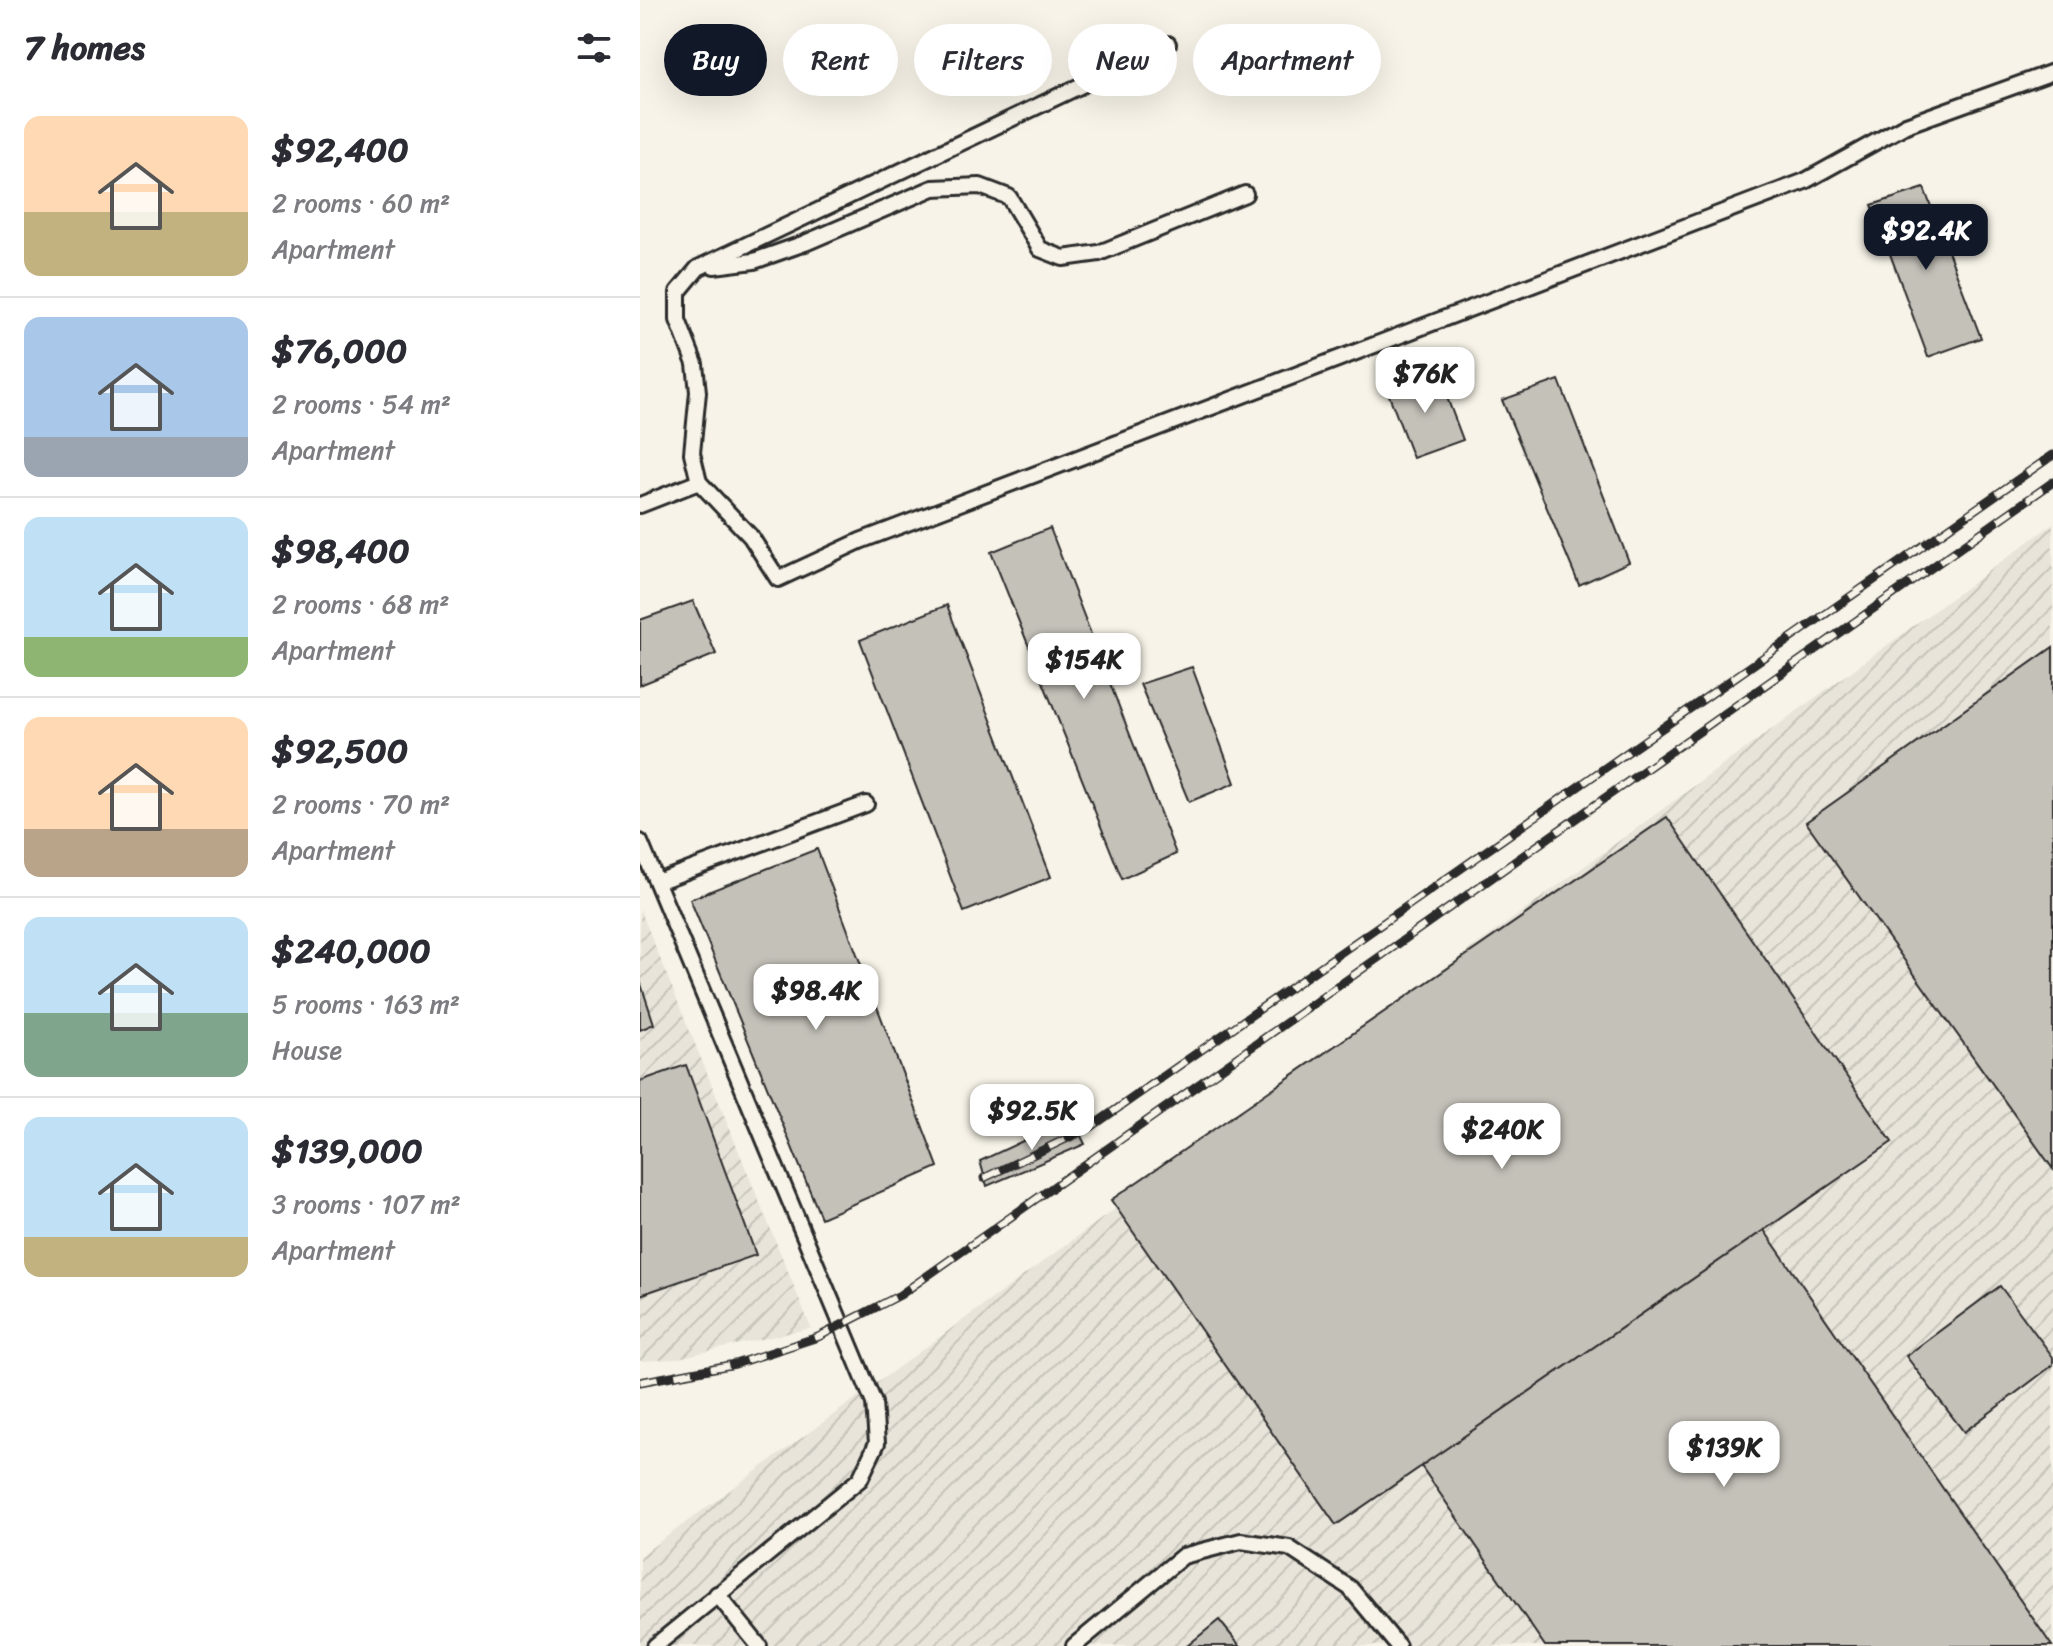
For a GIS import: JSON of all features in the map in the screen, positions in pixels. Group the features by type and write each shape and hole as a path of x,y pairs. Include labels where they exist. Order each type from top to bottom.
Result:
{"lane":[{"path":"1068,92 698,268 678,292 678,320 695,364 698,392 692,453 699,482 751,537 778,579 860,541 1805,181 1906,125 2053,72"},
{"path":"698,268 754,261 933,188 980,186 1009,197 1040,249 1063,258 1099,253 1245,194"},
{"path":"640,505 699,482"},
{"path":"657,882 866,804"},
{"path":"640,842 874,1403 877,1443 860,1479 655,1646"},
{"path":"1074,1646 1183,1556 1241,1541 1289,1548 1350,1588 1398,1646"},
{"path":"717,1594 759,1646"}],"shaded area":[{"path":"2053,524 2053,1646 640,1646 640,1556"},
{"path":"640,909 811,1328 674,1359 640,1361"}],"building":[{"path":"1924,188 1981,338 1928,357 1872,205"},
{"path":"1437,371 1463,440 1413,458 1387,390"},
{"path":"1559,380 1629,562 1579,585 1502,400"},
{"path":"1050,528 1176,854 1122,879 991,552"},
{"path":"693,601 716,654 640,685 640,620"},
{"path":"947,605 1051,877 964,912 860,640"},
{"path":"2053,647 2053,1169 1806,822"},
{"path":"1192,667 1235,783 1189,802 1140,684"},
{"path":"1667,817 1892,1142 1336,1525 1111,1200"},
{"path":"817,849 938,1167 821,1218 690,899"},
{"path":"640,981 654,1024 640,1030"},
{"path":"686,1065 756,1255 640,1295 640,1081"},
{"path":"1072,1118 1085,1144 987,1186 980,1161"},
{"path":"1764,1230 2052,1646 1545,1646 1421,1466"},
{"path":"2000,1286 2053,1357 2053,1365 1964,1432 1906,1356"},
{"path":"1219,1620 1240,1646 1187,1646"}],"railway":[{"path":"984,1178 1091,1127 2053,455"},
{"path":"640,1382 735,1364 818,1337 900,1295 2053,482"}]}
